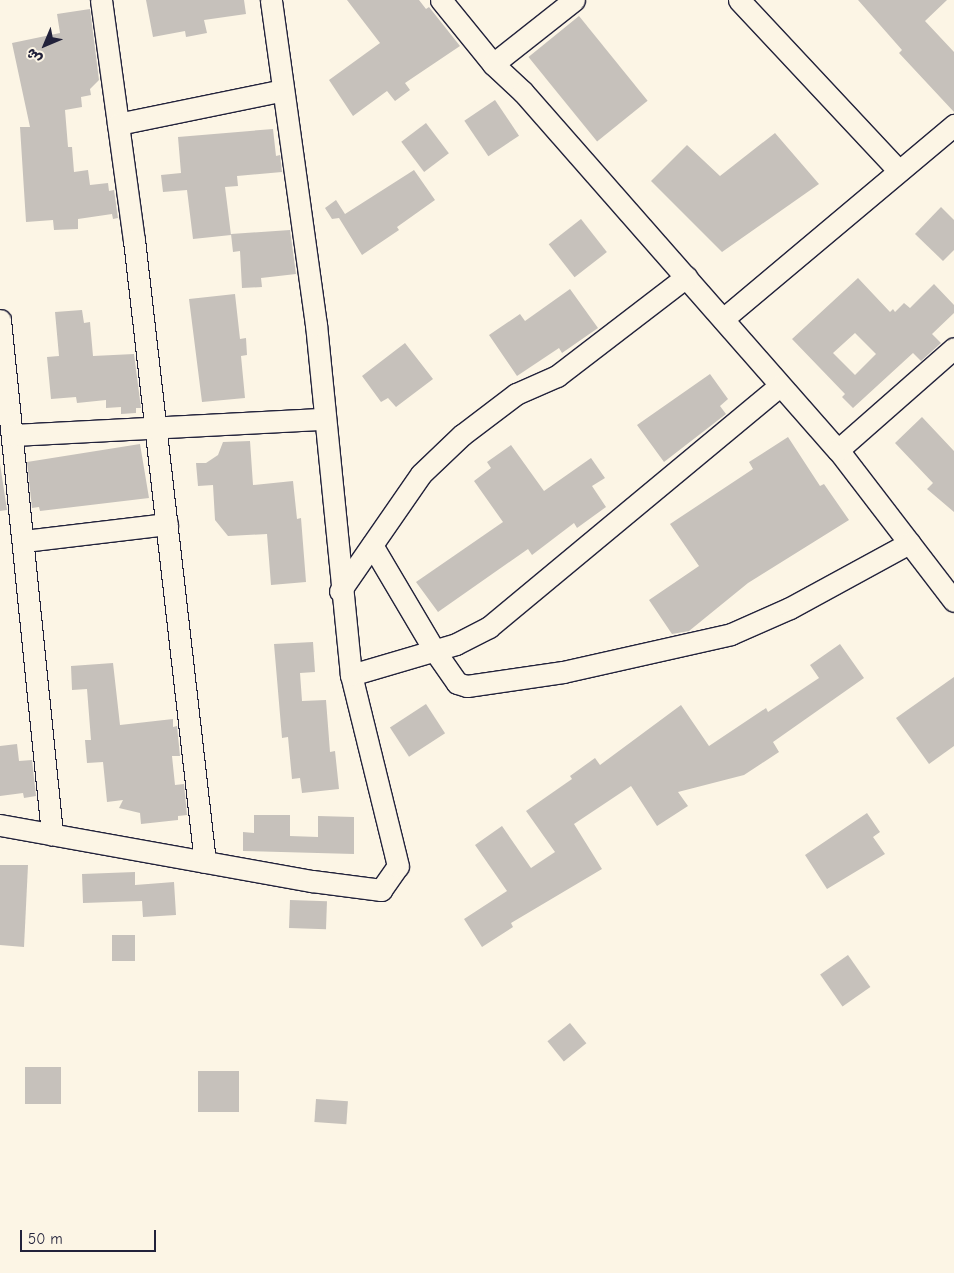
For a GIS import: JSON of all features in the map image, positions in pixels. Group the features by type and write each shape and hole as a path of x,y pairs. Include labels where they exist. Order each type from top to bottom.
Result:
{"street":[{"path":"100,0 118,124 156,426 206,862"},
{"path":"0,825 206,862 381,890 392,879 398,866 351,674 340,591 316,325 271,0"},
{"path":"441,0 493,64 523,92 838,450 954,601"},
{"path":"493,64 574,0"},
{"path":"739,0 899,171"},
{"path":"118,124 283,90"},
{"path":"723,320 954,125"},
{"path":"340,591 421,474 462,435 516,394 557,376 686,276"},
{"path":"0,320 14,435 52,834"},
{"path":"838,450 954,348"},
{"path":"351,674 456,644 490,627 525,600 636,504 780,384"},
{"path":"14,435 156,426 324,419"},
{"path":"24,541 167,524"},
{"path":"372,545 434,650 456,683 467,686 563,672 731,634 790,608 909,543"}],"building":[{"path":"146,0 244,0 246,14 204,20 207,33 186,37 185,31 153,37"},
{"path":"347,0 419,0 426,9 429,7 460,46 405,83 410,90 395,101 387,91 353,116 329,80 380,43"},
{"path":"858,0 947,0 925,21 954,52 954,112 899,53 902,50"},
{"path":"90,9 99,80 90,89 91,95 81,97 82,107 65,110 68,147 72,147 74,172 88,170 90,185 108,183 109,191 114,190 118,218 113,219 112,214 78,219 78,229 54,230 53,220 26,222 20,127 30,127 12,43 60,33 57,14"},
{"path":"579,16 648,101 597,142 528,57"},
{"path":"495,100 519,136 488,156 464,121"},
{"path":"426,123 449,153 424,172 401,142"},
{"path":"273,129 276,156 280,155 282,172 237,176 238,186 225,187 231,235 193,239 187,190 163,192 161,175 181,173 178,137"},
{"path":"775,133 819,184 722,252 651,181 687,145 720,176"},
{"path":"414,170 435,200 397,227 399,230 362,255 339,218 332,219 325,208 336,200 345,214"},
{"path":"941,207 954,220 954,250 943,261 915,234"},
{"path":"581,219 607,252 575,277 549,244"},
{"path":"290,230 296,274 261,278 262,287 242,288 240,251 233,252 231,234"},
{"path":"858,278 890,312 893,309 895,312 904,303 910,308 934,284 954,305 954,313 932,334 941,343 921,361 913,353 853,408 842,397 845,394 792,339","holes":["855,333 876,354 855,375 833,353"]},
{"path":"570,289 598,328 562,353 559,348 517,376 489,335 520,314 525,321"},
{"path":"235,294 240,339 246,338 247,355 241,356 245,398 202,402 189,299"},
{"path":"82,310 84,323 90,322 93,356 134,354 141,408 136,408 136,413 121,414 121,407 106,408 106,400 77,403 76,397 51,399 47,357 59,356 55,312"},
{"path":"405,343 433,379 396,407 388,398 381,402 362,376"},
{"path":"710,374 728,399 720,406 726,414 664,462 637,425"},
{"path":"922,417 954,451 954,512 927,489 933,483 895,443"},
{"path":"788,437 820,486 824,484 849,520 748,583 689,631 672,634 649,600 699,566 670,524 753,469 749,462"},
{"path":"250,441 253,485 293,481 297,519 301,518 306,582 271,585 267,534 228,536 215,520 213,485 198,486 196,463 206,463 218,455 223,442"},
{"path":"140,444 149,498 40,511 39,507 32,508 27,462"},
{"path":"511,445 544,491 591,458 605,478 592,486 606,507 577,528 574,523 532,555 528,549 438,612 416,582 503,522 474,481 491,468 487,462"},
{"path":"0,464 7,510 0,511"},
{"path":"313,642 315,672 300,673 302,701 326,700 330,752 335,751 339,789 302,793 300,778 292,779 288,737 282,738 274,644"},
{"path":"840,644 864,678 773,742 779,752 744,775 678,792 688,806 657,826 631,786 574,824 602,869 511,923 513,927 482,947 464,919 507,891 475,845 502,826 531,868 555,852 526,811 572,779 570,776 595,758 600,765 681,705 709,746 766,708 768,712 819,678 810,665"},
{"path":"113,663 120,725 173,719 173,727 177,726 180,756 172,756 175,785 184,784 187,815 178,816 178,820 141,824 140,813 119,808 123,800 107,802 103,762 87,763 85,740 91,740 87,689 72,690 71,666"},
{"path":"954,677 954,746 929,764 896,718"},
{"path":"426,704 445,733 409,757 390,727"},
{"path":"17,744 19,761 32,760 36,796 24,798 23,793 0,796 0,746"},
{"path":"867,813 880,832 873,837 885,854 827,889 805,855"},
{"path":"254,815 290,815 290,836 318,837 318,816 354,817 354,854 243,851 243,832 254,833"},
{"path":"0,865 28,865 24,947 0,945"},
{"path":"135,872 135,885 174,882 176,915 143,917 142,901 83,903 82,874"},
{"path":"290,900 327,901 326,929 289,928"},
{"path":"112,935 135,935 135,961 112,961"},
{"path":"848,955 870,987 843,1006 820,975"},
{"path":"570,1023 586,1043 564,1061 547,1041"},
{"path":"25,1067 61,1067 61,1104 25,1104"},
{"path":"198,1071 239,1071 239,1112 198,1112"},
{"path":"316,1099 348,1101 346,1124 314,1122"}]}
